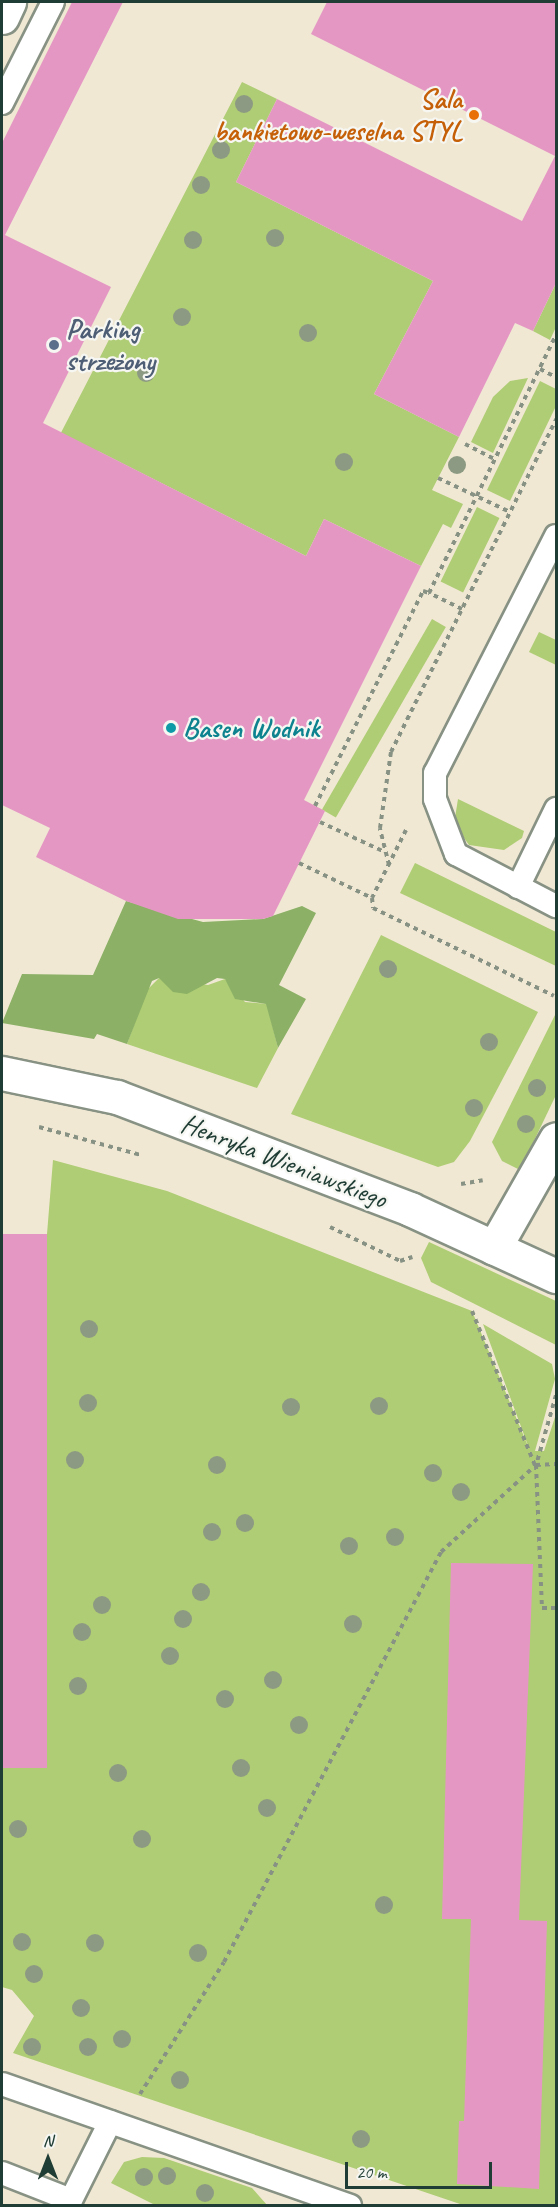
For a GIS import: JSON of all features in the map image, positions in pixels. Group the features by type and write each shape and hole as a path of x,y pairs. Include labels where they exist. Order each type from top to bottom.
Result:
{"street":[{"path":"2,17 9,2"},
{"name":"Henryka Wieniawskiego","path":"2,1073 117,1097 410,1209 556,1276"},
{"path":"494,1248 556,1139"}],"lane":[{"path":"2,103 53,2"},
{"path":"556,536 435,773 435,799 456,854 556,906"},
{"path":"518,887 556,809"},
{"path":"2,2084 350,2205"},
{"path":"2,2173 69,2203 110,2122"}],"path":[{"path":"429,593 556,335"},
{"path":"540,369 556,377"},
{"path":"389,865 385,852 381,807 391,752 556,419"},
{"path":"465,444 495,459"},
{"path":"438,478 510,512"},
{"path":"315,806 423,591 462,609"},
{"path":"435,773 372,898 373,908 554,996"},
{"path":"320,822 385,852"},
{"path":"299,863 372,898"},
{"path":"472,1311 536,1465"},
{"path":"556,1395 536,1465 542,1608 556,1608"},
{"path":"138,2098 224,1962 441,1552 536,1465 556,1464"}],"green space":[{"path":"242,82 277,99 236,182 433,281 374,394 459,437 432,490 463,504 451,528 443,524 421,566 324,519 306,556 98,451 2,654 2,547"},
{"path":"556,283 556,327 550,340 533,331"},
{"path":"528,378 493,453 471,442 493,397 510,381"},
{"path":"540,381 556,389 556,406 510,501 487,490"},
{"path":"477,507 499,518 463,593 441,582"},
{"path":"432,619 446,627 336,818 322,810"},
{"path":"539,632 556,640 556,665 529,652"},
{"path":"458,799 524,831 522,838 504,850 469,845 454,824"},
{"path":"415,863 556,932 556,966 400,893"},
{"path":"126,901 203,922 263,919 302,906 316,913 279,985 306,999 278,1048 266,1004 235,999 225,979 217,978 187,994 173,992 159,978 152,981 127,1044 97,1034 94,1039 2,1023 22,974 93,975"},
{"path":"381,935 538,1012 470,1141 454,1162 438,1167 291,1114"},
{"path":"159,978 208,985 225,979 245,1002 267,1004 278,1048 257,1088 127,1044 147,990"},
{"path":"556,1013 556,1095 520,1170 502,1161 492,1142"},
{"path":"53,1160 167,1191 472,1311 530,1451 483,1324 552,1364 555,1379 535,1451 544,1451 556,1414 556,2205 463,2205 13,2053 34,2016 12,1990 2,1987 2,1768 43,1768 47,1234"},
{"path":"429,1242 556,1301 556,1345 431,1282 421,1258"},
{"path":"142,2157 164,2158 252,2188 267,2205 155,2205 111,2183 124,2162"}],"building":[{"name":"Basen Wodnik","path":"72,2 123,2 5,235 111,287 43,423 306,556 324,519 421,566 304,800 325,811 273,916 263,919 178,919 126,901 36,857 50,828 2,805 2,143"},
{"path":"327,2 556,2 556,283 533,331 515,323 459,437 374,394 433,281 236,182 277,99 522,221 555,156 311,34"},
{"path":"2,1234 47,1234 47,1768 2,1768"},
{"path":"451,1563 533,1564 519,1920 547,1921 539,2189 457,2184 459,2121 464,2121 471,1919 442,1919"}],"place":[{"name":"Sala bankietowo-weselna STYL","path":"474,115"},
{"name":"Parking strzeżony","path":"54,345"},
{"name":"Basen Wodnik","path":"171,728"}]}
